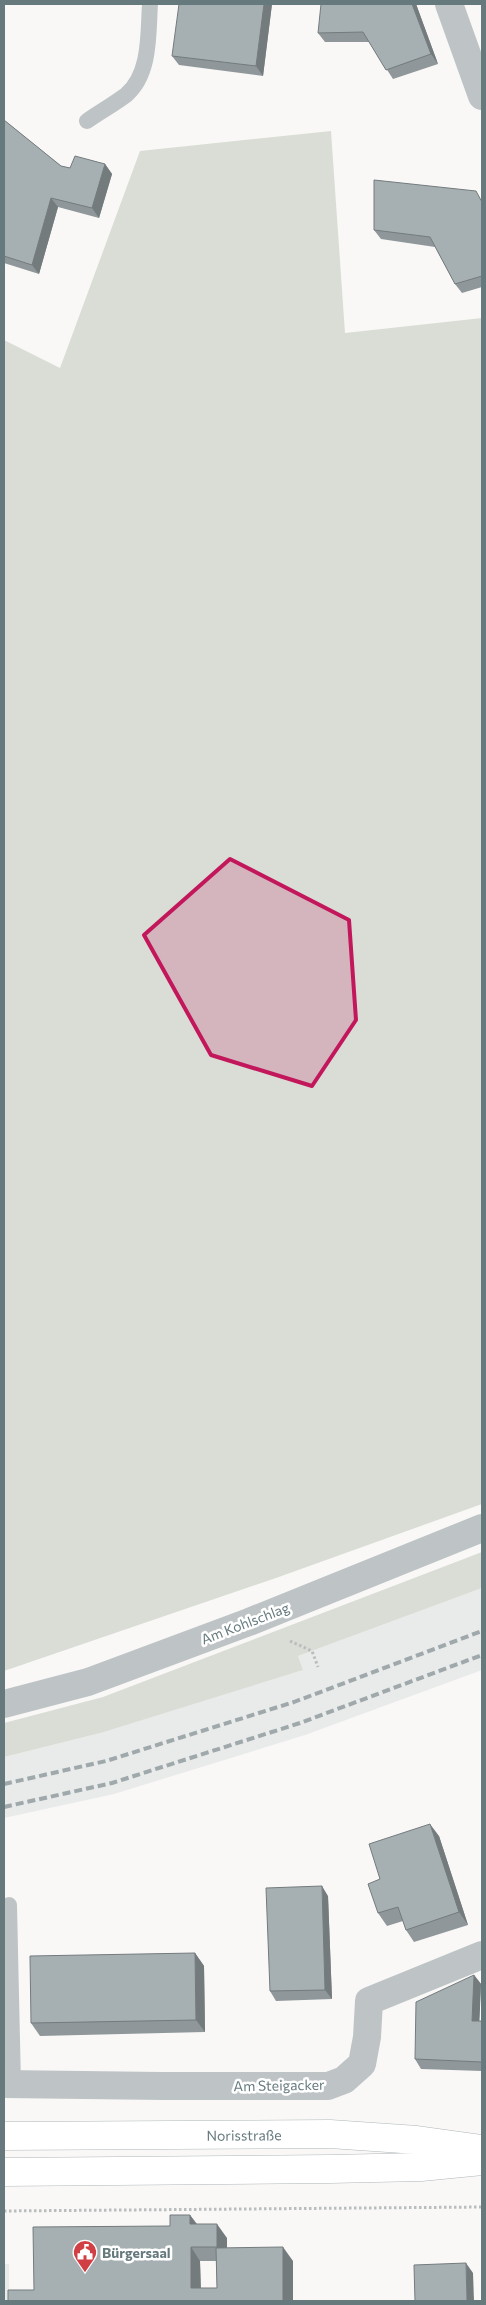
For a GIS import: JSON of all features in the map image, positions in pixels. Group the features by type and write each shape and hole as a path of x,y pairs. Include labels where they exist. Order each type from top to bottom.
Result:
{"main road":[{"name":"Norisstraße","path":"4,2136 330,2134 417,2140 482,2149"},
{"path":"4,2172 348,2169 421,2167 482,2161"}],"street":[{"path":"449,4 482,96"},
{"name":"Am Kohlschlag","path":"4,1704 97,1679 249,1622 482,1528"},
{"name":"Am Steigacker","path":"9,2084 328,2086 344,2080 362,2064 368,2037 369,2001 482,1955"}],"lane":[{"path":"87,120 127,94 141,76 146,50 150,4"},
{"path":"9,1905 9,2084"}],"path":[{"path":"4,2211 482,2207"}],"highlighted area":[{"path":"230,859 349,920 356,1020 312,1086 211,1055 144,935"}],"shaded area":[{"path":"331,131 345,333 482,318 482,1504 276,1578 4,1671 4,340 60,368 140,151"},
{"path":"482,1552 482,1588 298,1656 303,1670 104,1732 4,1757 4,1723 103,1697"},
{"path":"482,1588 482,1670 305,1735 114,1794 4,1818 4,1757 104,1732 303,1670 298,1656"},
{"path":"4,2264 9,2264 9,2301 4,2301"}],"building":[{"path":"179,4 264,4 256,66 172,56"},
{"path":"321,4 412,4 431,54 386,70 363,32 318,33"},
{"path":"4,120 61,166 70,168 75,156 105,164 92,208 51,198 32,265 4,256"},
{"path":"374,180 476,191 482,202 482,276 455,284 430,237 374,230"},
{"path":"430,1824 459,1912 406,1930 398,1907 378,1913 368,1884 380,1879 369,1844"},
{"path":"322,1886 325,1990 270,1991 266,1888"},
{"path":"195,1953 196,2020 31,2023 30,1956"},
{"path":"474,1975 472,2021 482,2021 482,2062 415,2059 416,2002"},
{"path":"170,2215 190,2215 190,2224 217,2224 217,2247 191,2247 191,2288 217,2288 216,2248 283,2247 283,2301 8,2301 8,2290 34,2290 33,2227 170,2226"},
{"path":"466,2263 467,2301 415,2301 414,2265"}],"railway":[{"path":"4,1784 106,1761 294,1702 482,1631"},
{"path":"4,1807 112,1783 300,1723 482,1655"}],"place":[{"name":"Bürgersaal","path":"85,2273"}]}
